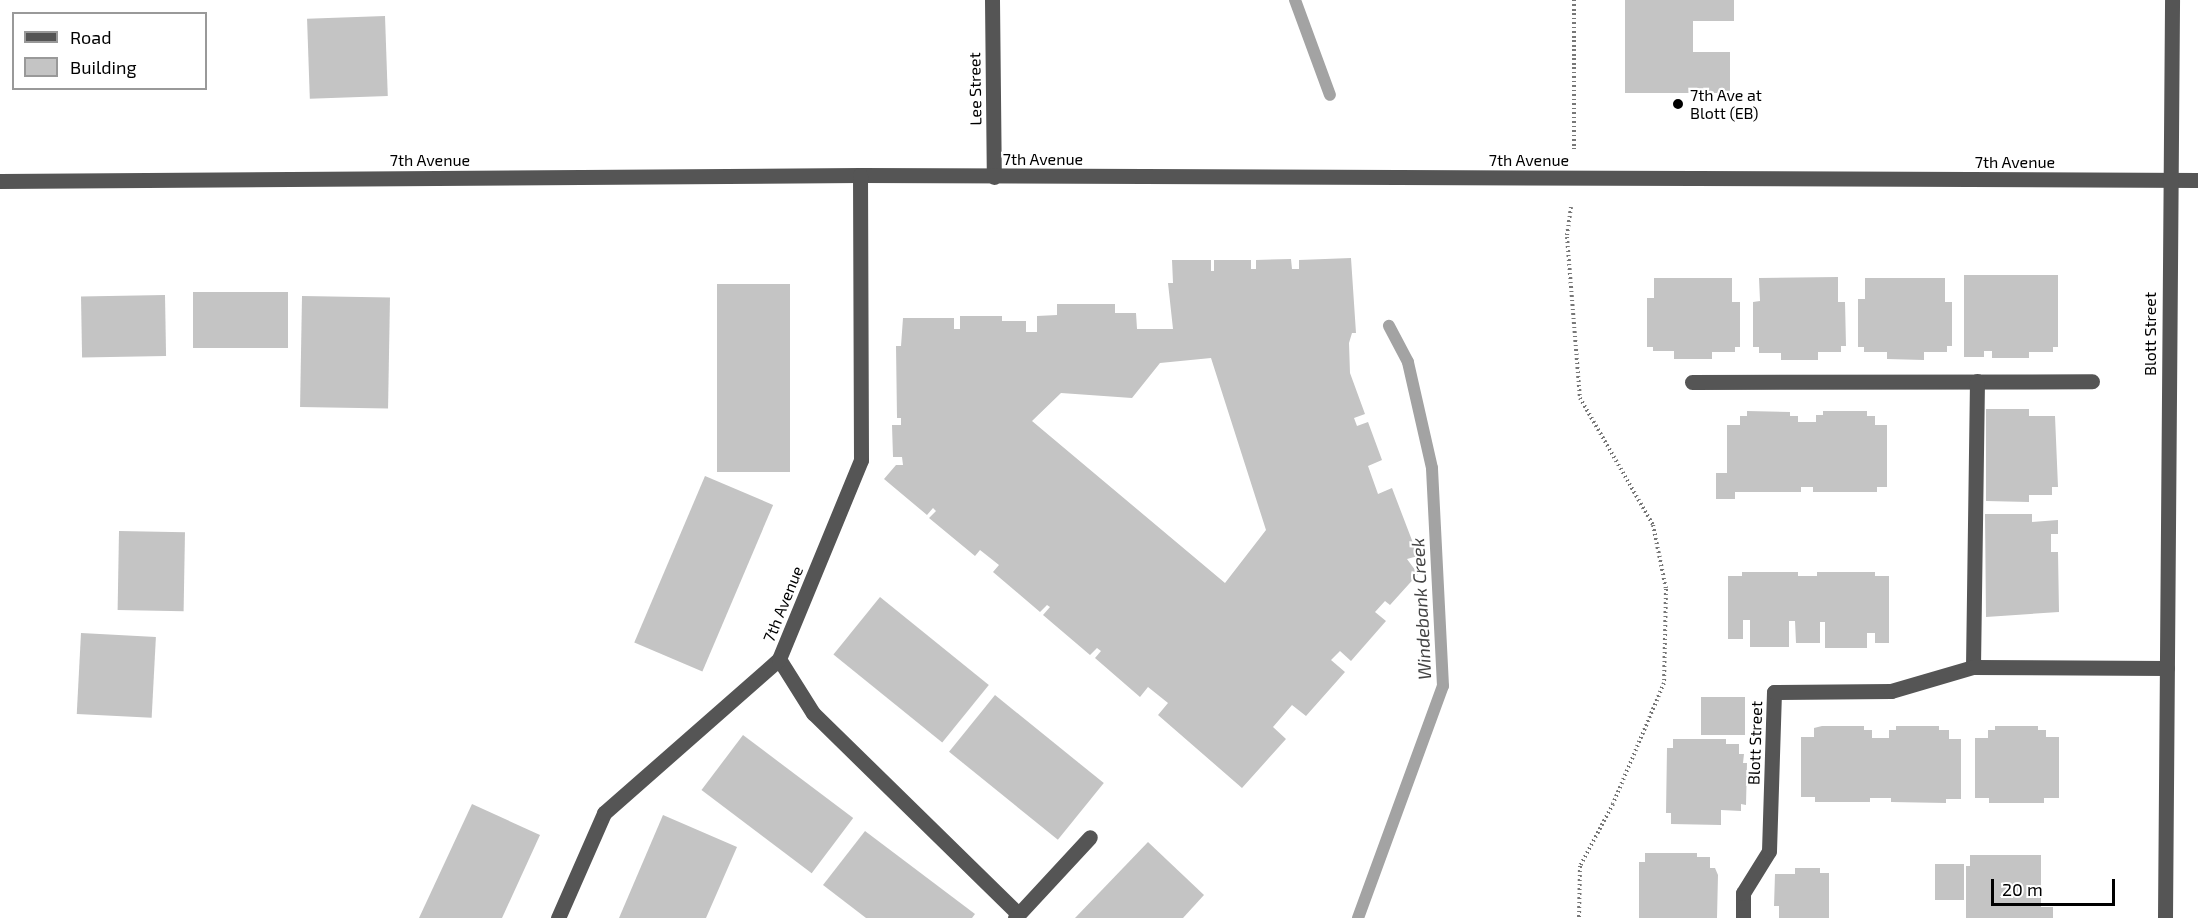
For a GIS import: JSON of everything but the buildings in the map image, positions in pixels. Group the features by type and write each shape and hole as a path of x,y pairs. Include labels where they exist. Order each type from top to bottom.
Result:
{"street":[{"name":"Lee Street","path":"992,0 994,177"},
{"name":"Blott Street","path":"2165,918 2172,0"},
{"name":"7th Avenue","path":"558,918 604,813 779,659 861,460 860,175"},
{"name":"7th Avenue","path":"0,182 860,175 2198,180"},
{"path":"1973,667 1977,381"},
{"path":"1692,382 2092,381"},
{"name":"7th Avenue","path":"779,659 813,713 1017,916 1090,837"},
{"name":"Blott Street","path":"1743,918 1743,893 1769,850 1774,692 1891,691 1973,667 2167,668"}],"path":[{"path":"1574,0 1575,178 1568,237 1580,398 1653,525 1666,589 1664,683 1613,804 1580,866 1579,918"}],"waterway":[{"name":"Windebank Creek","path":"1295,0 1330,95"},
{"name":"Windebank Creek","path":"1358,918 1443,686 1432,468 1408,362 1389,326"}],"place":[{"name":"7th Ave at Blott (EB)","path":"1678,104"}]}
